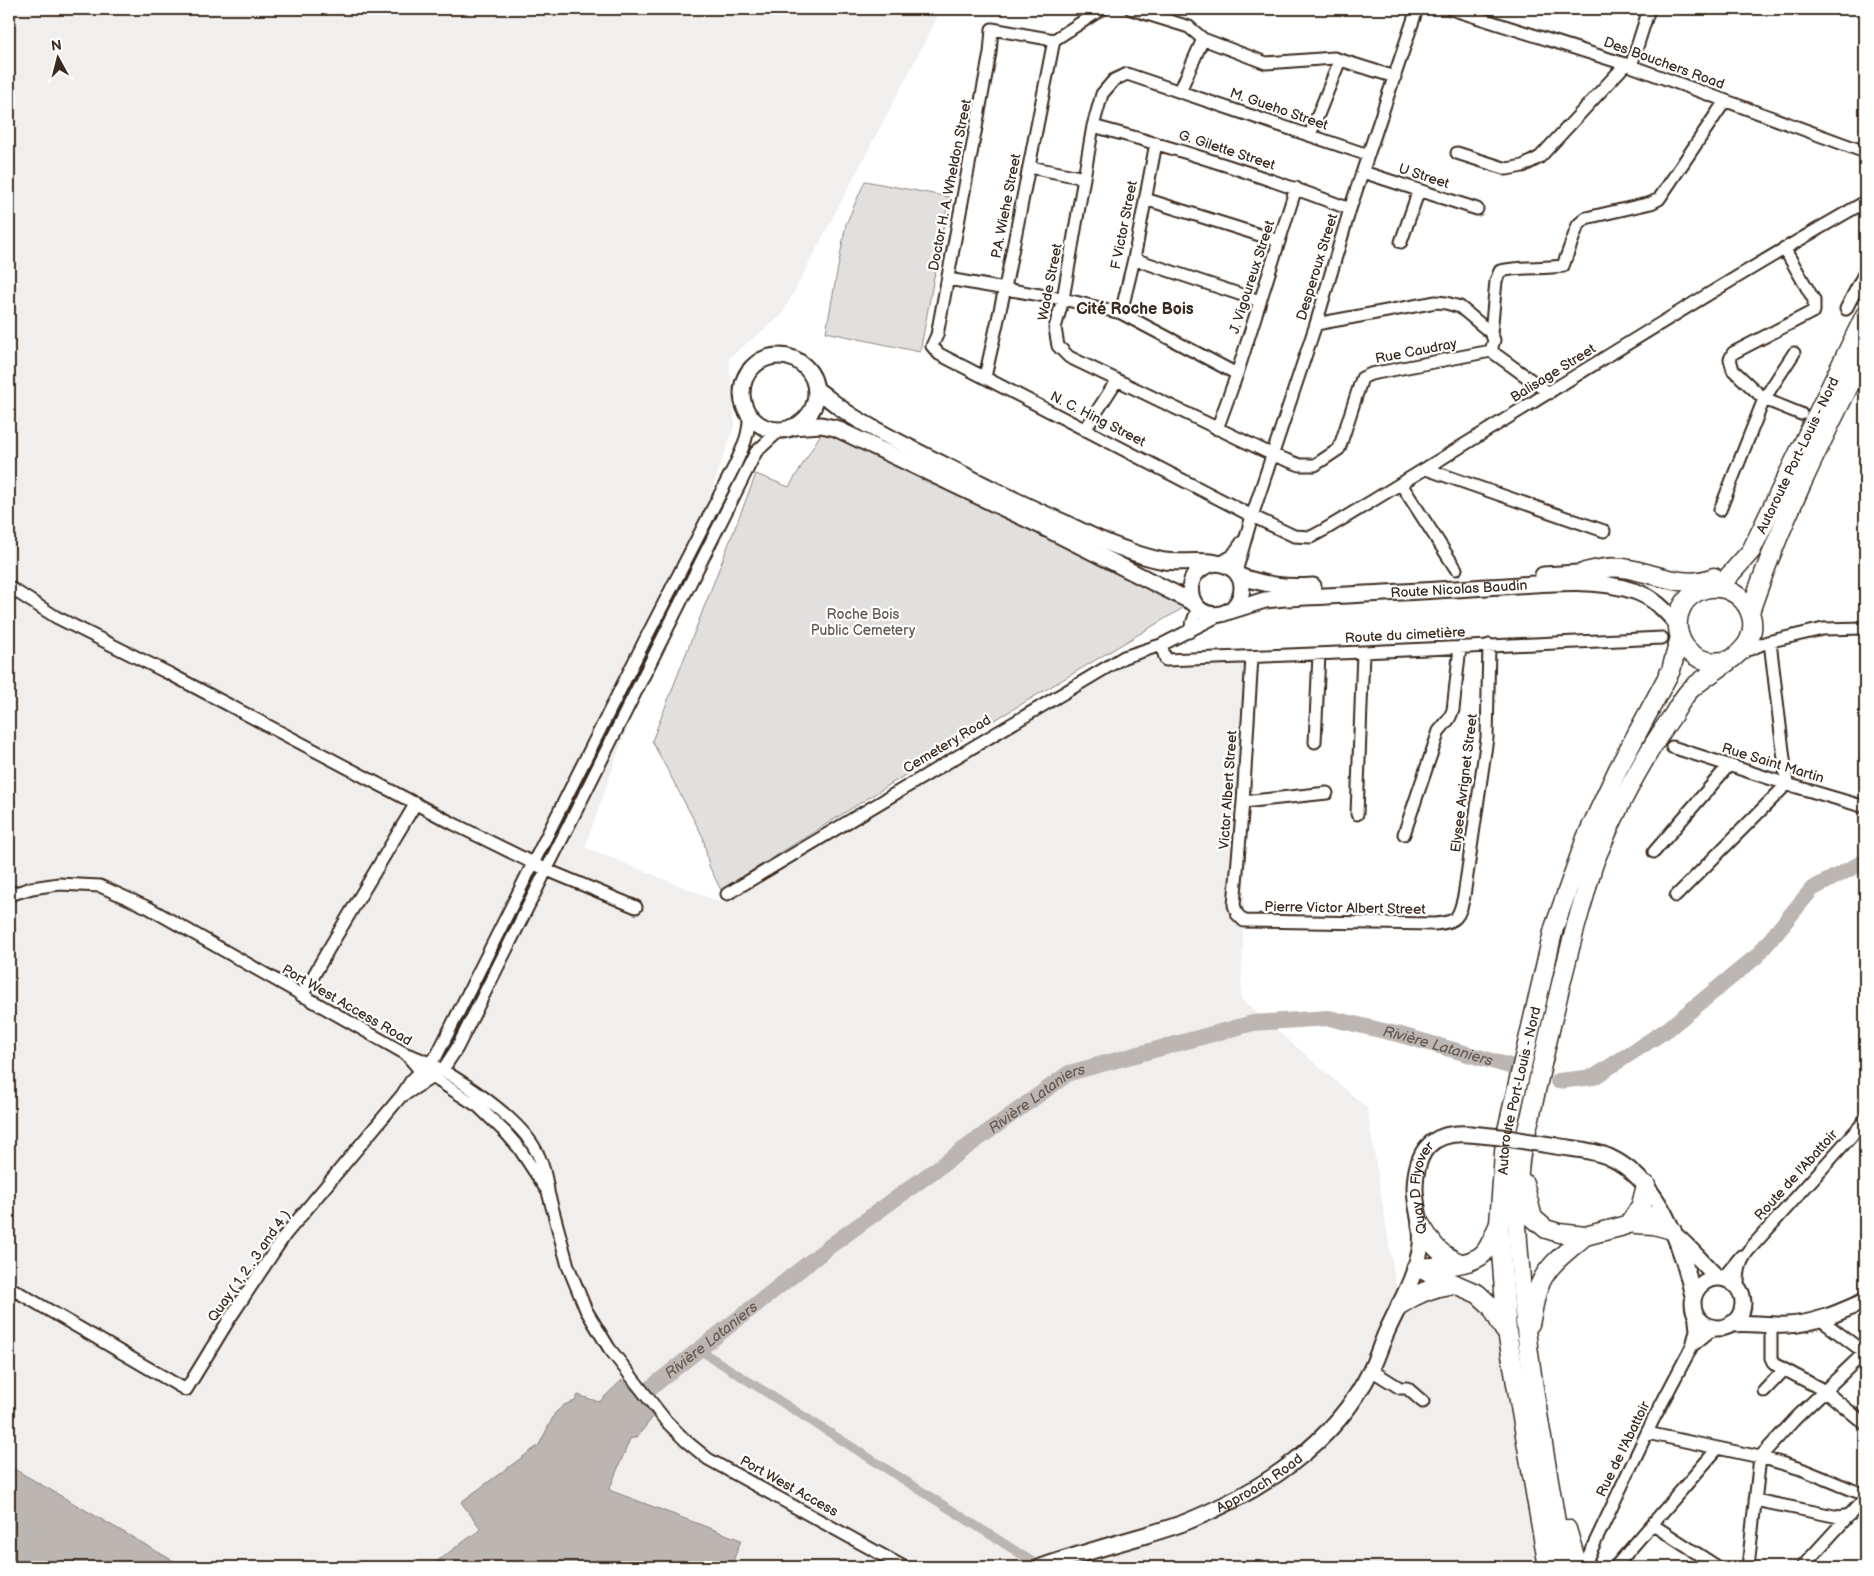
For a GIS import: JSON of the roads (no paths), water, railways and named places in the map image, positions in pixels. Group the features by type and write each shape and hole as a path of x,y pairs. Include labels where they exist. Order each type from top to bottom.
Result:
{"highway":[{"name":"Autoroute Port-Louis - Nord","path":"1718,588 1751,551 1865,316"},
{"name":"Autoroute Port-Louis - Nord","path":"1751,616 1765,568 1822,441 1865,354"},
{"path":"1585,572 1604,568 1622,568 1676,580 1695,582 1707,580 1723,573 1743,554 1786,479"},
{"path":"1707,588 1718,588 1738,595 1745,603 1751,616 1751,637 1735,655 1719,662 1709,662 1700,659 1684,646 1679,631 1679,615 1683,606 1698,592 1707,588"},
{"name":"Autoroute Port-Louis - Nord","path":"1548,1567 1508,1337 1499,1224 1504,1139 1554,928 1586,838 1618,769 1671,670 1679,631"},
{"name":"Autoroute Port-Louis - Nord","path":"1563,1567 1527,1340 1517,1212 1520,1161 1570,946 1595,859 1633,780 1661,732 1690,690 1735,655"},
{"path":"1520,1161 1526,1194 1534,1218 1552,1232 1585,1236 1629,1224 1662,1212"},
{"path":"1629,1224 1641,1205 1646,1185"},
{"path":"1416,1268 1438,1268 1481,1256 1499,1224"},
{"path":"1629,1224 1654,1225 1672,1232"},
{"path":"1421,1225 1434,1247 1443,1255 1460,1263"},
{"path":"1527,1340 1538,1289 1543,1278 1563,1254 1585,1236"},
{"path":"1416,1268 1478,1294 1492,1306 1508,1337"},
{"path":"1400,1305 1416,1294 1428,1289 1453,1284"},
{"path":"1542,1442 1578,1567"}],"main road":[{"path":"786,429 802,422 810,413 815,402 816,388 814,379 807,368 798,360 786,356 773,356 761,360 751,368 744,379 742,392 744,404 749,415 758,423 768,428 786,429 821,425 835,428 854,436 1041,526 1195,605 1204,612 1212,614 1225,612 1236,605 1241,597 1242,589 1237,574 1232,568 1218,563 1186,563 1163,560 1102,542 901,443 850,415 816,388"},
{"path":"1195,605 1190,590 1194,574 1208,564 1218,563"},
{"name":"Route Nicolas Baudin","path":"1237,574 1262,584 1294,587 1585,572 1622,574 1698,592"},
{"name":"Route Nicolas Baudin","path":"1225,612 1264,600 1285,598 1533,584 1588,583 1613,585 1649,597 1659,605 1679,631"},
{"name":"Quay D Flyover","path":"1400,1305 1416,1268 1421,1249 1421,1225 1415,1188 1421,1156 1430,1143 1446,1134 1501,1137 1584,1150 1607,1156 1628,1167 1646,1185 1672,1232"},
{"path":"1672,1232 1689,1247 1705,1266 1738,1287 1743,1304 1740,1315 1727,1326"},
{"path":"1672,1232 1688,1272 1694,1312 1697,1318 1708,1326 1727,1326 1740,1323 1788,1326 1821,1320 1865,1301"},
{"path":"1693,1296 1702,1282 1709,1278 1720,1277"},
{"path":"1743,1304 1769,1325"},
{"name":"Approach Road","path":"1047,1565 1185,1523 1274,1477 1302,1455 1339,1421 1354,1401 1371,1370 1400,1305"}],"street":[{"path":"1054,40 1102,9"},
{"path":"1131,9 1188,27 1203,39 1266,63 1334,58 1395,77"},
{"name":"Desperoux Street","path":"1237,574 1252,516 1316,324 1350,209 1416,9"},
{"name":"Des Bouchers Road","path":"1451,9 1629,65 1865,152"},
{"path":"1457,153 1507,169 1523,166 1540,157 1629,65 1649,9"},
{"name":"Doctor H. A. Wheldon Street","path":"932,346 937,336 948,279 990,53 992,29 1054,40"},
{"path":"1180,91 1203,39"},
{"name":"P.A. Wiehe Street","path":"985,378 1030,167 1054,40"},
{"path":"1310,135 1340,60"},
{"name":"M. Gueho Street","path":"1114,80 1128,74 1368,155"},
{"name":"Wade Street","path":"1114,80 1102,94 1093,126 1063,299 1056,328 1058,346 1069,357 1273,455"},
{"path":"1490,333 1496,281 1500,271 1514,268 1563,266 1578,226 1586,218 1651,203 1659,199 1725,101"},
{"name":"G. Gilette Street","path":"1093,126 1156,142 1296,188 1350,209"},
{"name":"F Victor Street","path":"1121,313 1134,259 1156,142"},
{"path":"1030,167 1084,178"},
{"name":"U Street","path":"1362,172 1477,209"},
{"name":"J. Vigoureux Street","path":"1217,429 1237,374 1296,188"},
{"path":"1401,242 1419,190"},
{"path":"1145,199 1279,241"},
{"name":"Balisage Street","path":"1252,516 1294,536 1311,536 1426,469 1784,248 1865,202"},
{"path":"1784,248 1814,300 1814,311 1733,353 1730,359 1733,370 1764,399 1801,414"},
{"path":"1134,259 1260,301"},
{"path":"1846,309 1865,272"},
{"path":"948,279 1063,299 1121,313 1237,374"},
{"path":"1316,324 1436,302 1460,307 1490,333 1494,340 1491,351 1548,393"},
{"name":"N. C. Hing Street","path":"932,346 939,354 1252,516"},
{"name":"Rue Caudray","path":"1273,455 1300,465 1315,464 1339,449 1362,378 1371,374 1491,351"},
{"path":"1720,510 1764,399 1794,353"},
{"path":"1085,430 1117,380"},
{"path":"402,1096 411,1081 437,1055 445,1042 648,634 734,468 746,442 750,422 749,415"},
{"path":"402,1096 437,1074 456,1048 756,452 786,429"},
{"path":"1426,469 1604,531"},
{"path":"1401,484 1456,569"},
{"path":"1218,563 1232,556 1247,535"},
{"path":"9,586 56,617 170,674 416,804 547,870 636,908"},
{"path":"1189,632 1196,613 1195,605"},
{"name":"Cemetery Road","path":"727,894 1124,657 1161,645 1225,612"},
{"path":"1676,896 1787,784 1768,642 1757,630 1751,616"},
{"path":"1735,655 1768,642 1823,629 1865,628"},
{"name":"Route du cimetière","path":"1161,645 1166,660 1662,638"},
{"name":"Elysee Avrignet Street","path":"1449,922 1461,911 1476,824 1478,794 1487,738 1489,645"},
{"path":"1404,834 1439,731 1453,710 1460,647"},
{"path":"1357,814 1363,652"},
{"path":"1315,742 1320,654"},
{"name":"Victor Albert Street","path":"1244,921 1237,914 1234,905 1243,802 1252,657"},
{"name":"Rue Saint Martin","path":"1672,747 1865,807"},
{"path":"1654,852 1729,765"},
{"path":"1243,802 1327,793"},
{"path":"302,996 416,804"},
{"name":"Port West Access Road","path":"9,895 32,888 59,884 100,886 149,908 406,1054 422,1059 425,1067 437,1074 480,1094 524,1134 530,1141 545,1169 548,1192 568,1266 586,1310 616,1357"},
{"name":"Pierre Victor Albert Street","path":"1244,921 1449,922"},
{"name":"Quay ( 1, 2 . 3 and 4 )","path":"9,1287 186,1390 230,1318 285,1235 402,1096"},
{"name":"Route de l'Abattoir","path":"1738,1287 1740,1262 1748,1251 1863,1123 1865,1118"},
{"name":"Route de l'Abattoir","path":"1720,1277 1738,1258 1748,1251"},
{"name":"Rue de l'Abattoir","path":"1586,1567 1588,1557 1647,1433 1692,1346 1696,1330 1694,1312"},
{"path":"1748,1567 1760,1457 1865,1353 1821,1320"},
{"path":"1769,1325 1770,1358 1774,1364 1825,1391 1865,1424"},
{"name":"Rue de l'Abattoir","path":"1692,1346 1709,1332 1727,1326"},
{"name":"Port West Access","path":"616,1357 666,1421 708,1459 904,1567"},
{"path":"1371,1370 1400,1388 1407,1388 1422,1402"},
{"path":"1764,1391 1784,1370"},
{"path":"1647,1433 1760,1457 1801,1469 1865,1496 1802,1567"},
{"path":"1616,1567 1718,1448"},
{"path":"1755,1500 1839,1517 1850,1515"},
{"path":"1653,1525 1718,1567"}],"waterway":[{"name":"Rivière Lataniers","path":"1558,1081 1594,1077 1668,1029 1757,956 1812,889 1865,861"},
{"name":"Rivière Lataniers","path":"639,1397 830,1246 1069,1073 1253,1023 1329,1018 1401,1035 1513,1067"},
{"path":"698,1349 1041,1567"}],"district":[{"name":"Cité Roche Bois","path":"1135,309"}],"park label":[{"name":"Roche Bois Public Cemetery","path":"863,622"}]}
